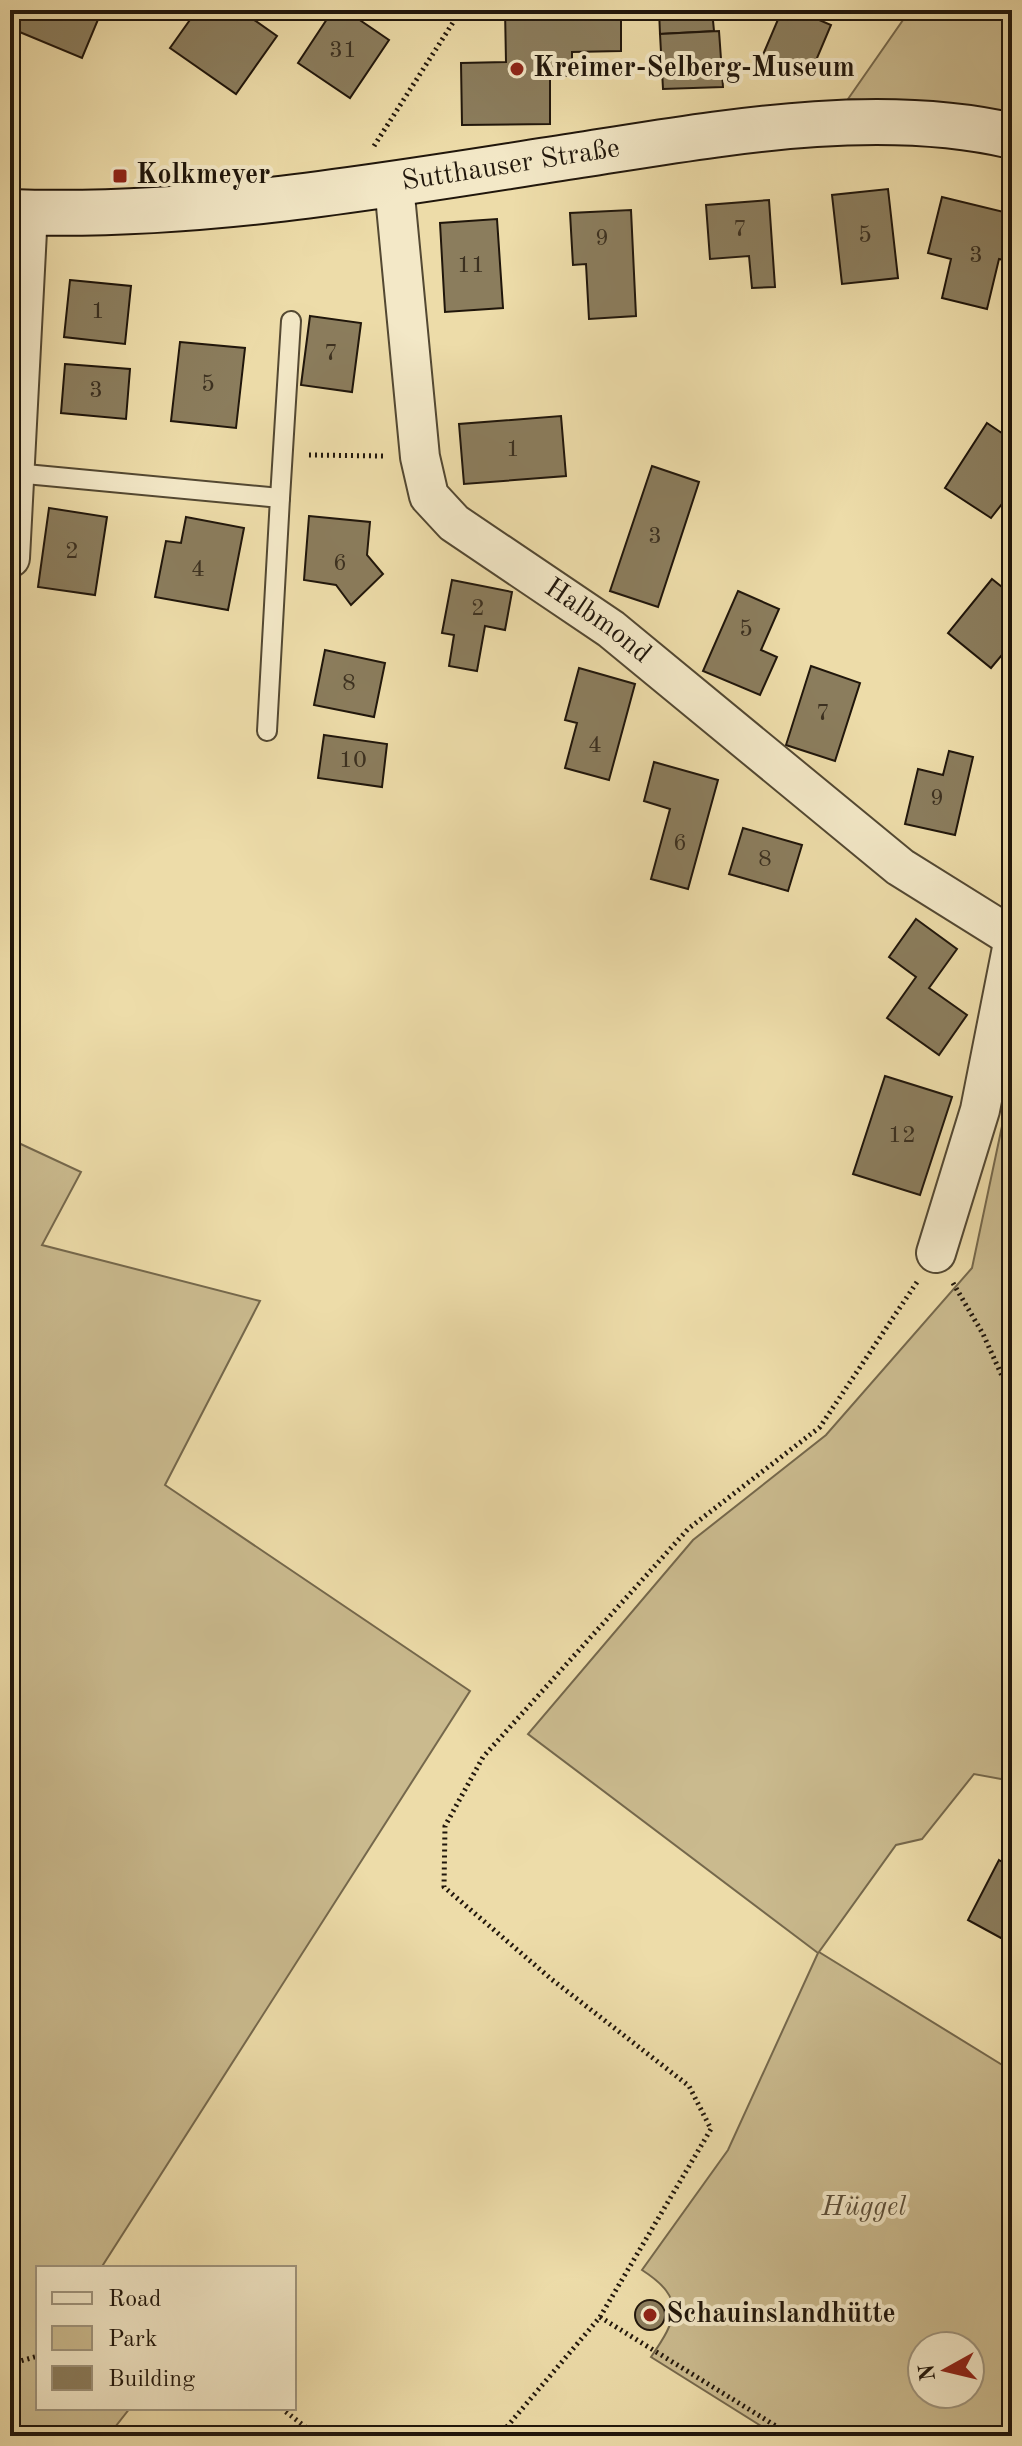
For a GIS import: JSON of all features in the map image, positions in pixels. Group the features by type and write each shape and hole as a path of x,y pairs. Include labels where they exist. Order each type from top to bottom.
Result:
{"street":[{"name":"Sutthauser Straße","path":"19,212 230,204 378,187 652,144 810,125 893,124 1012,136"},
{"name":"Halbmond","path":"378,187 420,457 429,496 454,523 611,629 900,867 1012,937"},
{"path":"10,558 15,473 19,212"},
{"path":"936,1253 980,1110 1012,948"}],"lane":[{"path":"267,731 291,321"},
{"path":"15,473 280,498"}],"path":[{"path":"378,187 373,149 461,10"},
{"path":"283,455 420,457"},
{"path":"499,2436 600,2317 711,2129 689,2086 550,1978 444,1887 445,1826 483,1757 688,1529 820,1427 936,1253 983,1334 1012,1398"},
{"path":"600,2317 792,2436"},
{"path":"10,2364 36,2357"},
{"path":"284,2410 317,2436"}],"green space":[{"path":"910,10 1012,10 1012,116 976,107 848,99"},
{"name":"Hüggel","path":"1012,1079 1012,1781 974,1774 922,1839 896,1845 819,1952 1012,2071 1012,2436 745,2436 761,2426 651,2357 667,2331 673,2310 666,2290 642,2270 728,2150 818,1953 528,1734 693,1540 826,1435 972,1268"},
{"path":"10,1139 81,1172 42,1245 260,1301 165,1485 470,1691 102,2266 36,2266 36,2410 128,2410 108,2436 10,2436"}],"building":[{"path":"10,10 102,10 82,58 10,28"},
{"path":"197,10 240,10 277,36 236,94 170,48"},
{"path":"333,10 345,10 389,40 350,98 298,63"},
{"name":"Kreimer-Selberg-Museum","path":"505,10 621,10 621,51 572,52 572,76 550,76 550,124 462,125 461,63 506,62"},
{"path":"659,10 712,10 714,31 660,34"},
{"path":"782,10 796,10 831,25 809,77 762,57"},
{"path":"719,31 723,87 663,89 660,34"},
{"path":"888,189 898,278 842,284 832,195"},
{"path":"942,197 1012,214 1012,262 999,259 987,309 942,298 951,259 928,253"},
{"path":"769,200 775,287 752,288 749,256 710,259 706,205"},
{"path":"631,210 636,316 589,319 586,264 573,265 570,213"},
{"path":"497,219 503,308 445,312 440,223"},
{"path":"70,280 131,286 125,344 64,337"},
{"path":"310,316 361,323 352,392 301,385"},
{"path":"180,342 245,348 236,428 171,421"},
{"path":"65,364 130,369 126,419 61,413"},
{"path":"561,416 566,476 464,484 459,424"},
{"path":"987,423 1012,440 1012,491 991,518 945,488"},
{"path":"652,466 699,482 658,607 610,591"},
{"path":"49,508 107,517 95,595 38,587"},
{"path":"309,516 370,522 367,555 383,574 351,605 336,585 304,580"},
{"path":"186,517 244,528 228,610 155,597 166,541 181,543"},
{"path":"992,579 1012,595 1012,643 991,668 948,633"},
{"path":"452,580 512,592 505,630 485,626 477,671 449,666 454,635 442,633"},
{"path":"738,591 779,609 761,650 777,657 760,695 703,671"},
{"path":"325,650 385,663 374,717 314,705"},
{"path":"811,666 860,683 835,761 786,745"},
{"path":"579,668 635,684 609,780 565,768 577,723 565,720"},
{"path":"324,735 387,744 382,787 318,778"},
{"path":"949,751 973,757 955,835 905,824 918,769 943,775"},
{"path":"654,762 718,780 688,889 651,879 670,809 644,801"},
{"path":"743,828 802,845 788,891 729,874"},
{"path":"916,919 957,949 929,988 967,1015 939,1055 887,1018 916,977 889,957"},
{"path":"885,1076 952,1097 920,1195 853,1174"},
{"path":"999,1860 1012,1868 1012,1944 968,1920"},
{"name":"Schauinslandhütte","path":"650,2300 656,2301 664,2309 664,2321 656,2329 650,2330 644,2329 636,2321 635,2315 636,2309 644,2301"}],"place":[{"name":"Kreimer-Selberg-Museum","path":"517,69"},
{"name":"Kolkmeyer","path":"120,176"},
{"name":"Schauinslandhütte","path":"650,2315"}]}
